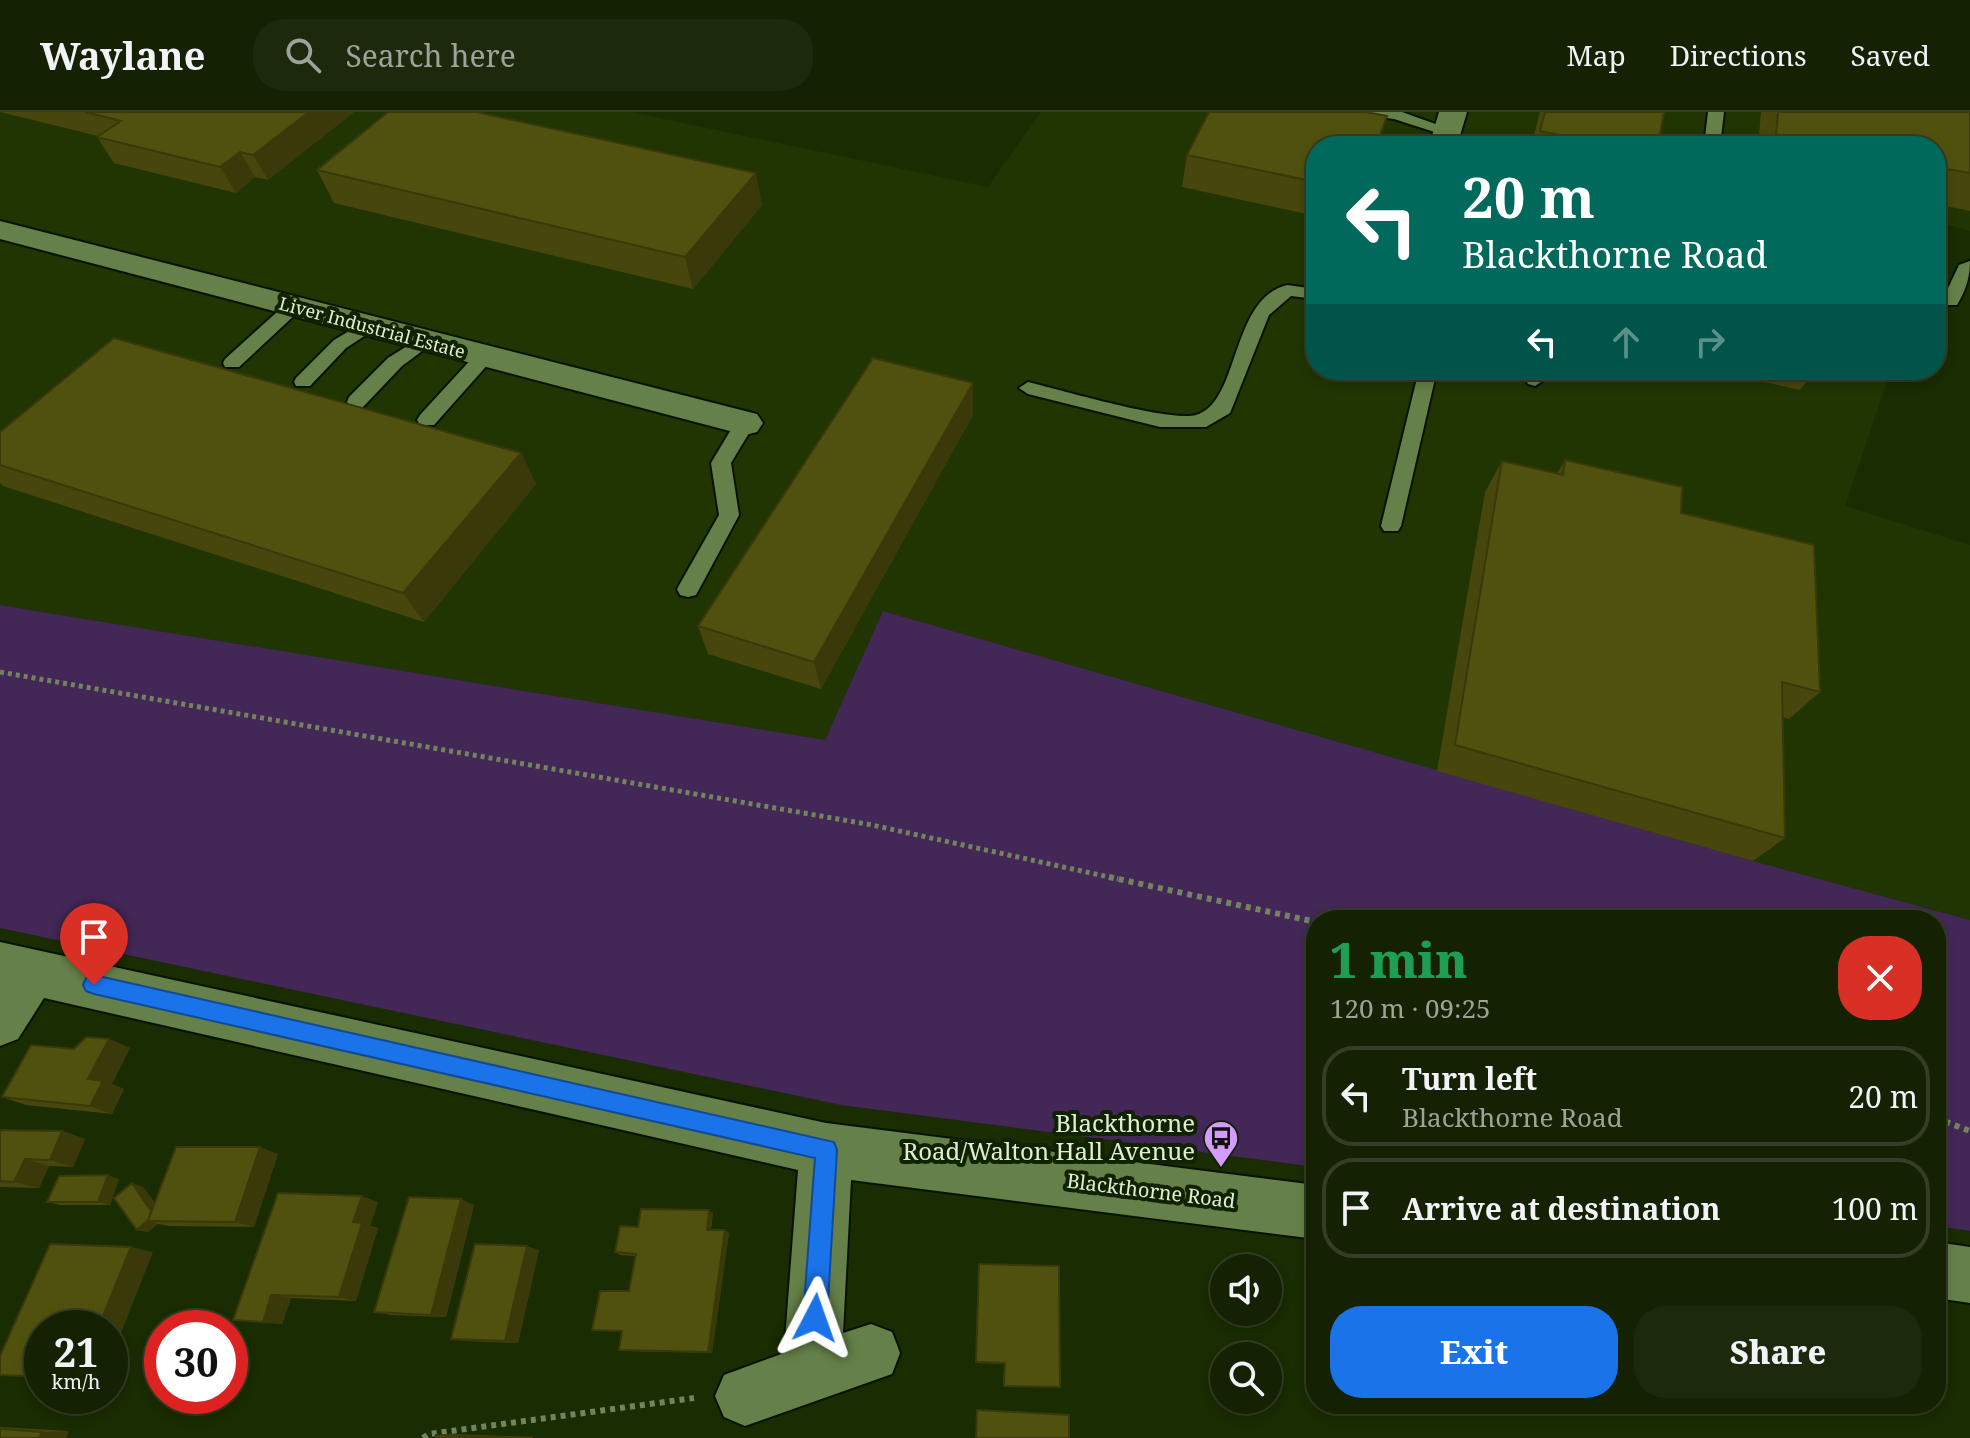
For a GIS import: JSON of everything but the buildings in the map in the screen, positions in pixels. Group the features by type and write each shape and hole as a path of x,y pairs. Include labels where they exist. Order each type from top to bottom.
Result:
{"street":[{"name":"Liver Industrial Estate","path":"0,230 483,358 745,423"},
{"path":"0,1022 16,968"},
{"name":"Blackthorne Road","path":"16,968 826,1150 1306,1211"},
{"path":"812,1374 826,1150"},
{"path":"1946,1271 1970,1275"},
{"path":"745,1396 871,1353"}],"lane":[{"path":"1369,112 1396,115 1448,130"},
{"path":"1713,136 1716,112"},
{"path":"1951,301 1965,269 1970,266"},
{"path":"1028,388 1160,420 1199,422 1223,408 1261,312 1287,290 1306,293"},
{"path":"232,363 293,307"},
{"path":"303,382 340,344 366,327"},
{"path":"356,402 395,362 423,342"},
{"path":"427,420 483,358"},
{"path":"1391,526 1426,380"},
{"path":"688,589 729,515 721,463 745,423"}],"path":[{"path":"0,672 872,825 1306,920"},
{"path":"1946,1122 1970,1131"},
{"path":"423,1438 444,1432 731,1393 745,1396"}],"shaded area":[{"path":"0,112 631,112 988,187 1041,112 1970,112 1970,231 1946,224 1946,136 1306,136 1306,380 1888,380 1845,506 1970,545 1970,920 1946,913 1946,910 1933,910 1753,861 883,611 825,740 0,605"},
{"path":"0,605 825,740 883,611 1933,910 1306,910 1306,1166 841,1105 0,928"},
{"path":"1946,913 1970,920 1970,1231 1946,1227"}],"place":[{"name":"Blackthorne Road/Walton Hall Avenue","path":"1221,1169"}],"route":[{"path":"94,985 826,1150 815,1318"}]}
